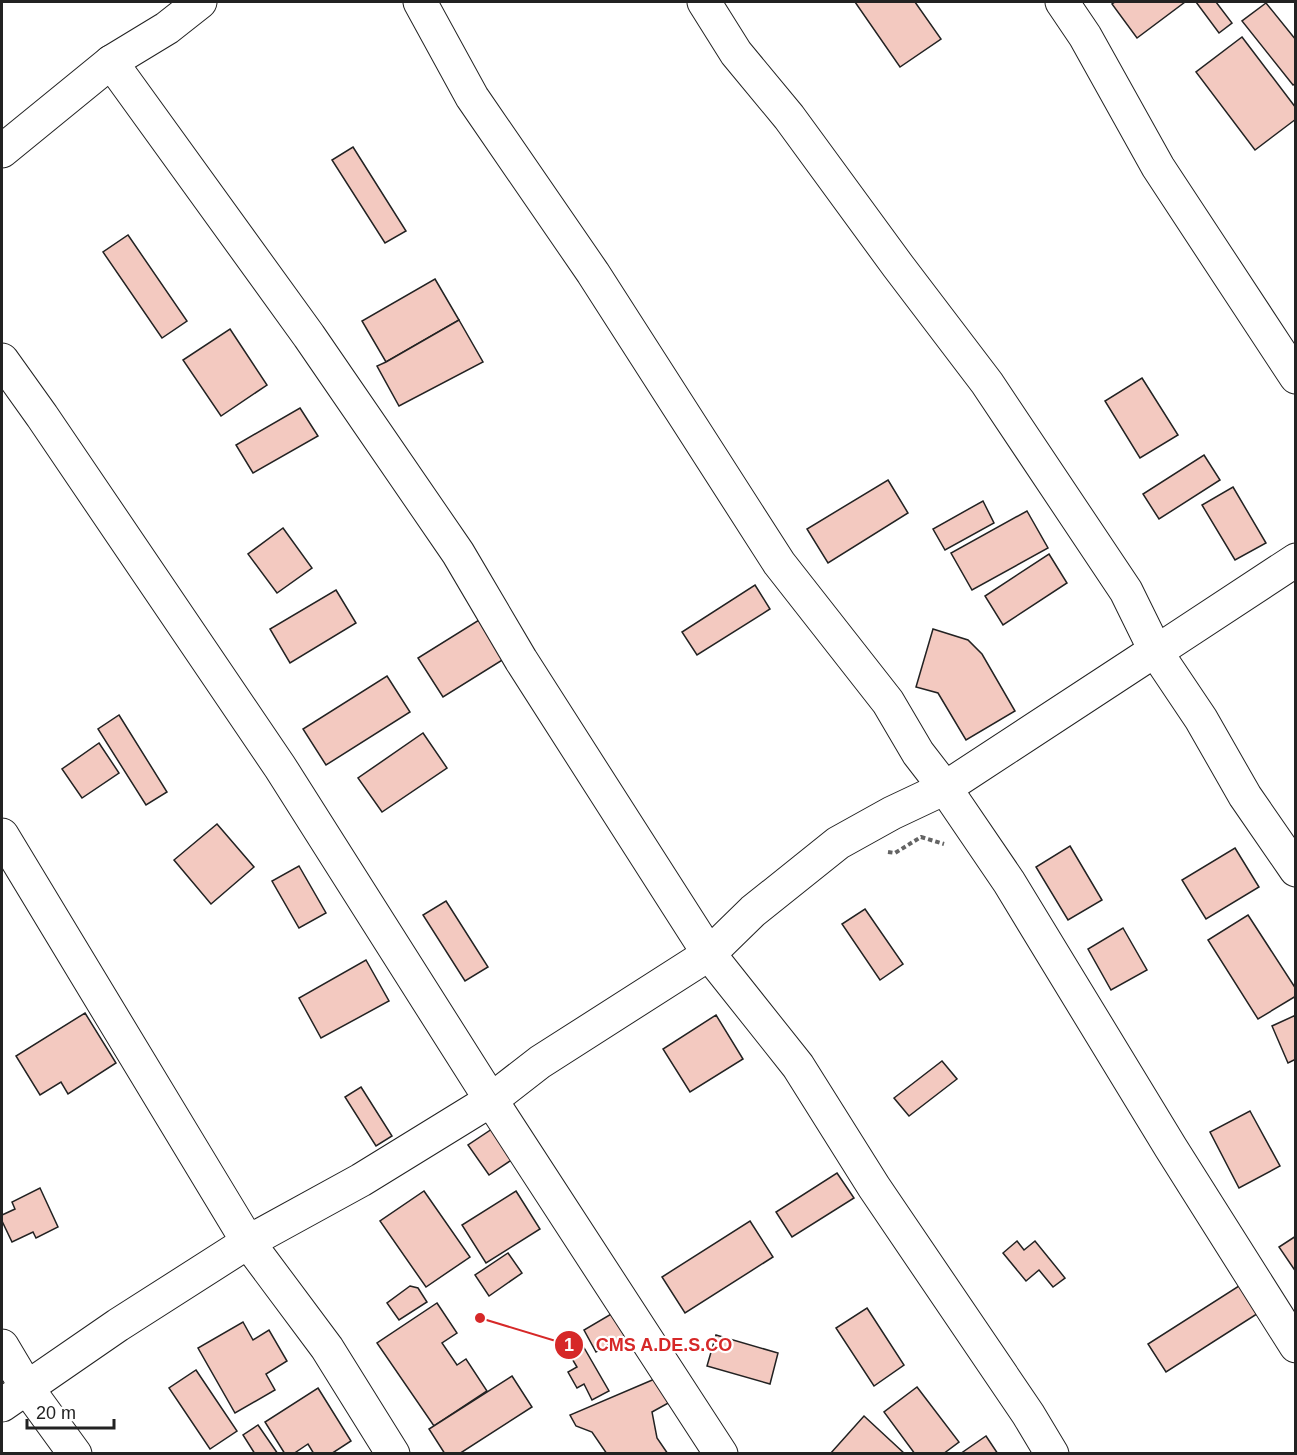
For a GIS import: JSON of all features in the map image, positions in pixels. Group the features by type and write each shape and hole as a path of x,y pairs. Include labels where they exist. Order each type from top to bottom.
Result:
{"street":[{"path":"2,152 111,62 167,28 200,2"},
{"path":"420,2 472,97 593,273 779,563 888,702 918,753 945,788 1009,882 1171,1148 1296,1346"},
{"path":"704,2 736,52 789,117 987,383 1126,591 1156,652 1201,719 1245,796 1296,870"},
{"path":"1062,2 1085,36 1158,166 1296,377"},
{"path":"111,62 309,336 458,553 520,660 709,954 798,1066 874,1187 1028,1414 1052,1454"},
{"path":"2,360 274,758 721,1454"},
{"path":"14,1397 118,1325 248,1242 361,1180 492,1100 540,1062 709,954 753,911 838,843 892,813 945,788 1296,560"},
{"path":"2,835 248,1242 327,1348 393,1454"},
{"path":"2,1346 14,1397 75,1454"}],"path":[{"path":"838,843 854,849 895,853 921,837 948,845"}],"building":[{"path":"855,2 915,2 941,39 900,67"},
{"path":"1115,2 1185,2 1137,38 1112,4"},
{"path":"1196,2 1216,2 1232,23 1219,33"},
{"path":"1266,3 1296,40 1296,83 1293,85 1242,21"},
{"path":"1242,37 1296,108 1296,119 1255,150 1196,72"},
{"path":"353,147 406,231 385,243 332,160"},
{"path":"128,235 187,321 162,338 103,252"},
{"path":"435,279 459,320 386,362 362,321"},
{"path":"459,320 483,362 399,406 377,366"},
{"path":"230,329 267,385 221,416 183,360"},
{"path":"1142,378 1178,435 1140,458 1105,401"},
{"path":"300,408 318,436 253,473 236,445"},
{"path":"1204,455 1220,480 1159,519 1143,494"},
{"path":"888,480 908,513 828,563 807,529"},
{"path":"1233,487 1266,543 1235,560 1202,505"},
{"path":"983,501 994,523 945,550 933,529"},
{"path":"1027,511 1048,548 972,590 951,553"},
{"path":"283,528 312,568 277,593 248,554"},
{"path":"1049,554 1067,583 1003,625 985,596"},
{"path":"755,585 770,609 697,655 682,632"},
{"path":"336,590 356,623 290,663 270,629"},
{"path":"479,620 504,659 443,697 418,658"},
{"path":"933,629 968,640 982,654 1015,711 966,740 938,693 916,687"},
{"path":"387,676 410,712 326,765 303,729"},
{"path":"119,715 167,792 146,805 98,729"},
{"path":"423,733 447,768 382,812 358,778"},
{"path":"99,743 119,773 82,798 62,769"},
{"path":"217,824 254,867 211,904 174,860"},
{"path":"1070,846 1102,900 1068,920 1036,867"},
{"path":"1235,848 1259,887 1206,919 1182,880"},
{"path":"299,866 326,913 299,928 272,881"},
{"path":"446,901 488,967 465,981 423,915"},
{"path":"865,909 903,964 880,980 842,924"},
{"path":"1248,915 1296,989 1296,996 1258,1019 1208,940"},
{"path":"1123,928 1147,970 1111,990 1088,949"},
{"path":"366,960 389,1001 321,1038 299,998"},
{"path":"85,1013 116,1063 68,1094 61,1082 40,1095 16,1056"},
{"path":"716,1015 743,1059 690,1092 663,1049"},
{"path":"1296,1015 1296,1059 1288,1063 1272,1026"},
{"path":"942,1061 957,1079 909,1116 894,1098"},
{"path":"361,1087 392,1136 376,1146 345,1097"},
{"path":"1250,1111 1280,1166 1239,1188 1210,1132"},
{"path":"495,1127 516,1157 489,1175 468,1145"},
{"path":"837,1173 854,1198 792,1237 776,1212"},
{"path":"40,1188 58,1227 36,1238 33,1232 12,1242 2,1221 2,1215 15,1209 12,1202"},
{"path":"424,1191 470,1257 426,1287 380,1221"},
{"path":"516,1191 540,1229 486,1263 462,1225"},
{"path":"750,1221 773,1257 685,1313 662,1277"},
{"path":"1296,1236 1296,1272 1279,1247"},
{"path":"1017,1241 1024,1250 1035,1241 1065,1278 1053,1287 1039,1270 1026,1281 1003,1253"},
{"path":"508,1253 522,1273 489,1296 475,1275"},
{"path":"1242,1284 1260,1312 1166,1372 1148,1344"},
{"path":"410,1286 418,1288 427,1302 399,1320 387,1303"},
{"path":"437,1303 457,1333 442,1343 457,1365 466,1359 487,1391 434,1426 377,1343"},
{"path":"867,1308 904,1365 874,1386 836,1328"},
{"path":"618,1310 631,1332 596,1352 584,1330"},
{"path":"243,1322 253,1340 269,1330 287,1361 266,1374 275,1390 235,1413 198,1348"},
{"path":"716,1335 778,1353 770,1384 707,1366"},
{"path":"579,1339 609,1391 592,1400 584,1384 577,1388 568,1372 577,1367 565,1347"},
{"path":"196,1370 237,1431 210,1449 169,1388"},
{"path":"512,1376 532,1407 459,1454 445,1454 429,1429"},
{"path":"657,1378 672,1401 652,1412 657,1438 668,1454 607,1454 592,1432 576,1426 570,1415"},
{"path":"917,1387 959,1442 943,1454 915,1454 884,1412"},
{"path":"318,1388 351,1441 331,1454 314,1454 308,1444 293,1454 285,1454 265,1422"},
{"path":"864,1416 905,1454 830,1454"},
{"path":"258,1425 278,1454 255,1454 243,1435"},
{"path":"986,1436 998,1454 960,1454"}],"place":[{"name":"CMS A.DE.S.CO","path":"480,1318"}]}
